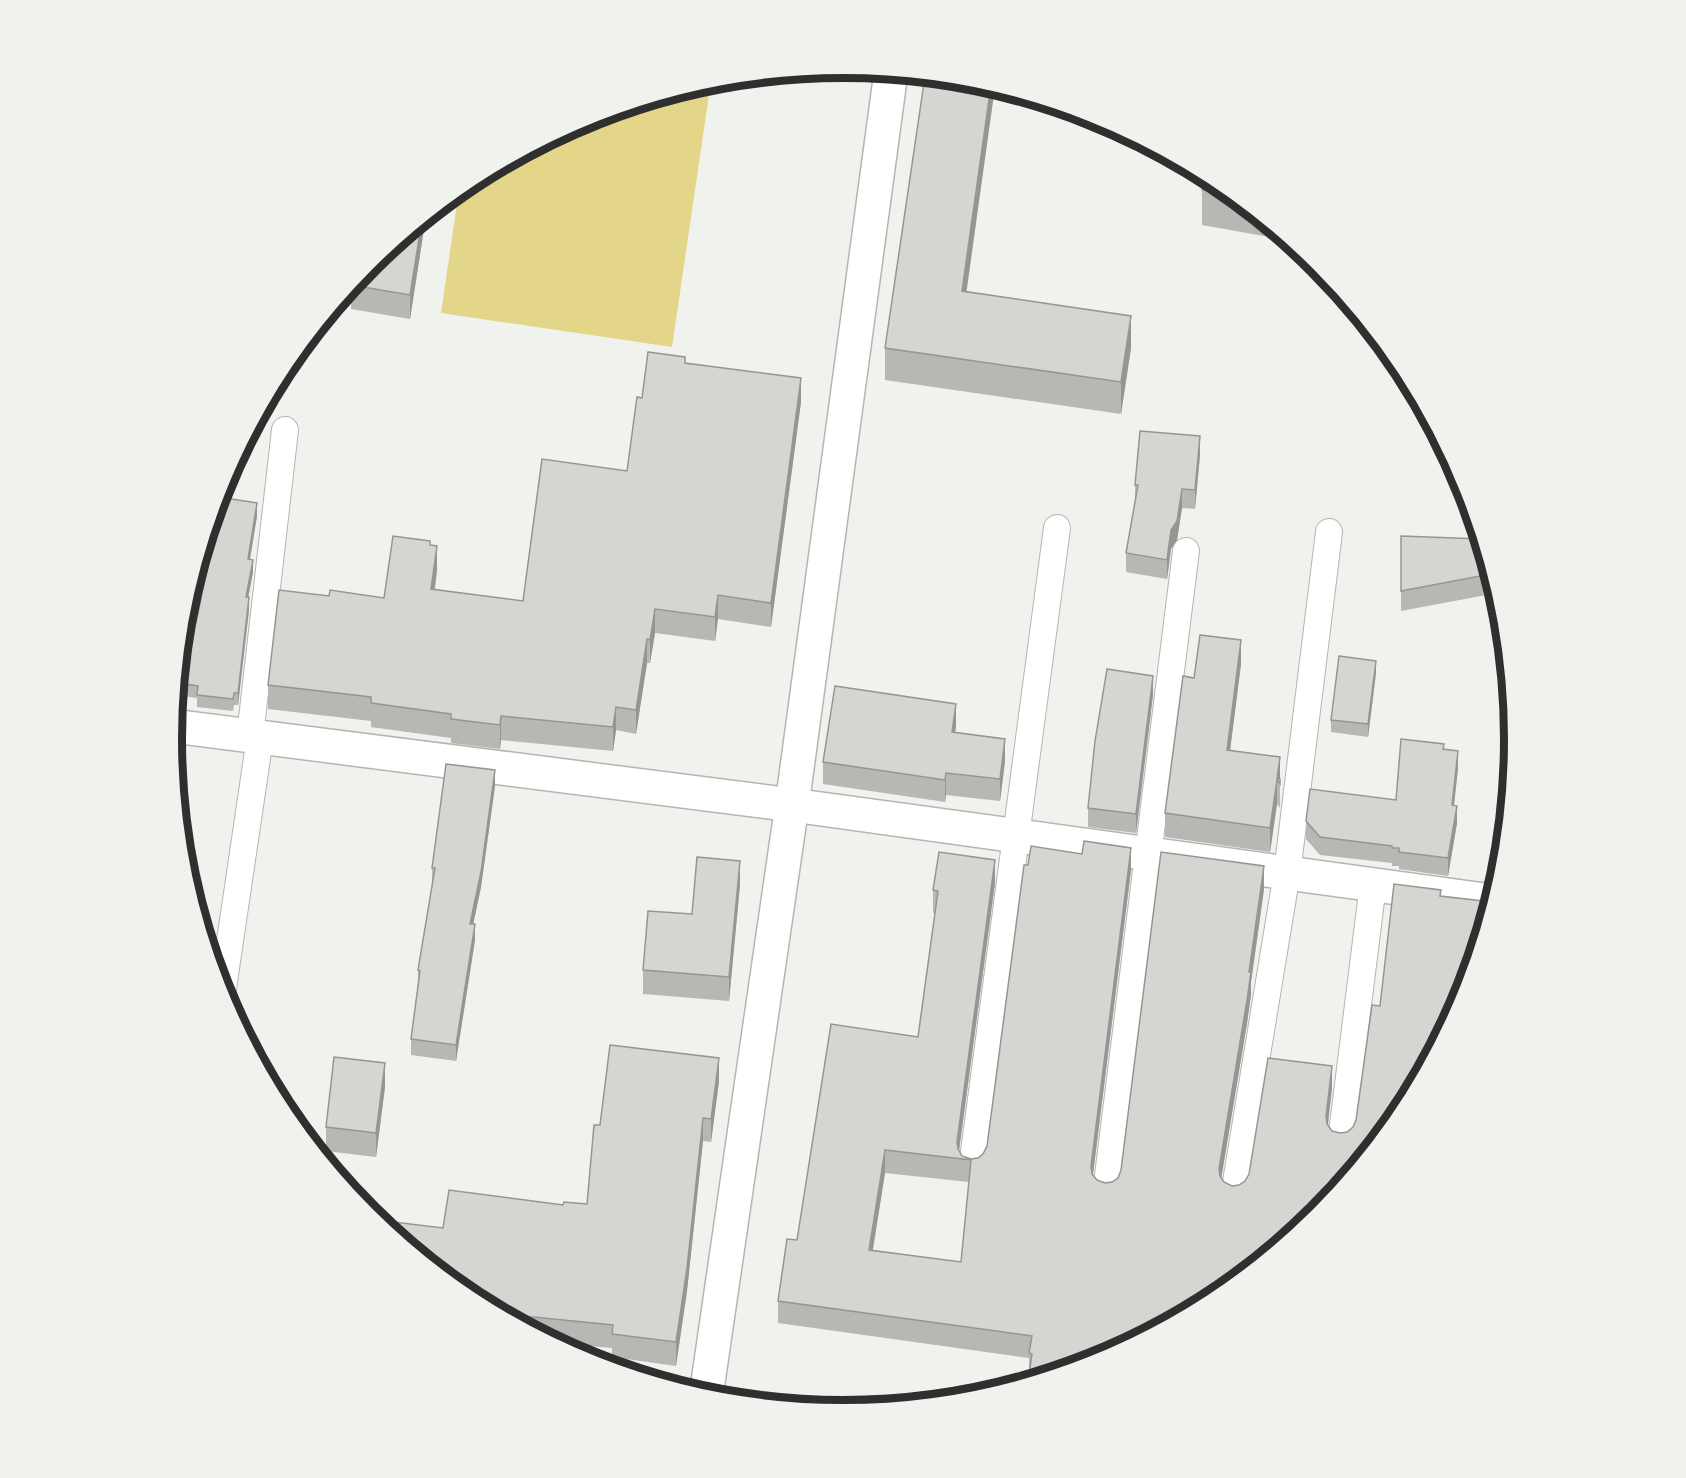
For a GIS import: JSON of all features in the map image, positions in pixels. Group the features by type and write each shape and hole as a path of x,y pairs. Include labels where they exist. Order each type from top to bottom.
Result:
{"street":[{"path":"708,1385 792,805 890,79"},
{"path":"182,727 792,805 1483,900"}],"lane":[{"path":"225,973 255,737 285,430"},
{"path":"972,1167 1057,528"},
{"path":"1234,1194 1287,873 1329,532"},
{"path":"1106,1191 1186,551"},
{"path":"1341,1141 1373,885"}],"shaded area":[{"path":"709,92 672,347 441,313 457,203 513,167 590,128 631,113"}],"building":[{"path":"924,83 990,95 962,291 1131,316 1121,382 885,348"},
{"path":"1203,185 1214,192 1202,190"},
{"path":"420,232 410,295 362,287"},
{"path":"648,352 685,357 685,363 801,378 771,603 718,595 715,617 655,609 650,640 647,639 636,710 616,707 613,727 501,716 500,725 451,719 451,714 371,703 371,697 268,685 279,590 329,596 330,590 384,598 393,536 430,541 430,545 437,546 431,589 523,601 542,459 627,471 637,397 642,398"},
{"path":"1140,431 1200,436 1195,490 1182,489 1177,521 1171,530 1167,560 1126,553 1138,485 1135,485"},
{"path":"227,498 257,503 248,559 253,560 246,597 249,597 238,693 234,693 233,699 197,695 198,686 184,684 193,623 196,623 212,545"},
{"path":"1401,536 1472,539 1483,576 1401,591"},
{"path":"1200,635 1241,640 1227,750 1280,757 1277,779 1280,779 1280,784 1277,780 1270,828 1165,813 1183,676 1194,678"},
{"path":"1339,656 1376,661 1368,724 1331,720"},
{"path":"1107,669 1153,676 1136,814 1088,808 1095,741"},
{"path":"835,686 956,704 952,732 1005,739 1000,779 946,773 945,780 823,762"},
{"path":"1401,739 1444,744 1443,749 1458,751 1452,805 1457,806 1448,858 1399,852 1399,848 1392,848 1392,846 1320,837 1306,821 1310,789 1396,800"},
{"path":"446,764 495,770 481,872 470,924 475,924 456,1045 411,1039 420,971 418,970 435,868 432,868"},
{"path":"1084,841 1131,848 1091,1166 1092,1174 1097,1180 1105,1183 1118,1178 1121,1170 1161,852 1264,866 1247,1000 1219,1169 1224,1182 1232,1186 1245,1181 1249,1174 1268,1058 1332,1066 1327,1124 1332,1131 1340,1133 1347,1132 1353,1127 1356,1120 1372,1005 1380,1006 1394,884 1441,890 1440,896 1483,901 1469,951 1436,1031 1393,1106 1340,1175 1279,1236 1210,1289 1135,1332 1096,1350 1029,1373 1032,1336 778,1301 787,1239 797,1240 831,1024 918,1037 938,891 933,890 939,852 995,860 957,1142 962,1156 971,1159 983,1154 987,1146 1024,865 1028,865 1031,846 1082,854","holes":["885,1150 971,1160 961,1262 869,1250"]},
{"path":"697,857 740,861 729,977 643,970 648,911 692,914"},
{"path":"610,1045 719,1058 711,1119 703,1118 687,1268 676,1342 612,1334 613,1325 521,1316 476,1289 407,1236 392,1222 443,1228 449,1190 563,1205 564,1202 587,1204 594,1125 600,1125"},
{"path":"334,1057 385,1063 376,1133 326,1127"}]}
